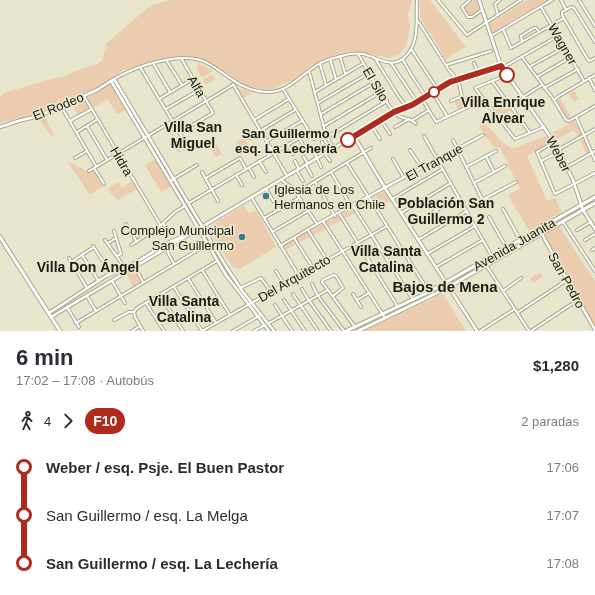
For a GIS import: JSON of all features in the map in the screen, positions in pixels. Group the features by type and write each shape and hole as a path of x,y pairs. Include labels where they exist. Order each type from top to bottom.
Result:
{"main road":[{"name":"Avenida Juanita","path":"345,331 446,283 595,197"},
{"name":"Avenida Juanita","path":"358,331 448,287 595,203"},
{"path":"0,237 60,331"}],"street":[{"path":"274,331 240,288 200,228 114,79 140,67 153,63 181,58 192,58 205,61 233,83 245,88 260,92 274,92 283,89 302,78 309,71 320,64 340,56 358,54 391,63 403,60 411,49 417,32 417,0"},
{"path":"438,0 466,35 522,0"},
{"path":"470,0 462,6 468,17 472,17 482,10"},
{"name":"Weber","path":"479,0 502,67 554,142 567,167 583,210 595,229"},
{"path":"498,15 494,5 500,0"},
{"path":"491,36 552,0"},
{"path":"561,0 566,10"},
{"path":"579,0 595,26"},
{"name":"Wagner","path":"541,7 584,81"},
{"path":"595,42 573,7 562,13 589,61 595,58"},
{"path":"503,29 511,48 564,18"},
{"path":"417,20 457,80 462,96 468,107 436,122 422,100"},
{"path":"522,42 521,36 533,28 536,28 539,32"},
{"path":"51,317 394,112 407,108 457,80 502,67 558,36"},
{"path":"529,67 565,47"},
{"path":"411,49 438,90"},
{"path":"446,65 491,51"},
{"name":"El Silo","path":"358,54 394,112 399,116 413,120"},
{"path":"340,56 346,73"},
{"path":"522,57 554,100 567,121 594,106 595,110"},
{"path":"536,77 571,57"},
{"name":"Alfa","path":"179,133 213,113 181,58"},
{"path":"376,58 407,108"},
{"path":"330,59 336,79"},
{"path":"403,60 426,97"},
{"path":"167,61 182,86"},
{"path":"153,63 170,92"},
{"path":"315,92 364,63"},
{"path":"391,63 417,102"},
{"path":"474,63 478,73"},
{"path":"320,64 326,85"},
{"path":"140,67 182,137"},
{"path":"544,88 578,69"},
{"path":"309,71 327,137 334,149"},
{"path":"318,103 369,73"},
{"path":"507,75 475,88 515,139 544,127"},
{"path":"554,100 556,97 595,75"},
{"path":"588,78 595,90"},
{"name":"El Rodeo","path":"0,127 37,117 97,90 114,79"},
{"path":"159,99 193,79"},
{"path":"111,81 144,138 172,180"},
{"path":"492,81 530,133"},
{"path":"321,114 375,82"},
{"path":"89,171 206,101 233,83"},
{"path":"233,83 287,176"},
{"path":"523,98 542,85"},
{"path":"283,89 308,132 314,139"},
{"path":"165,110 199,90"},
{"path":"324,126 381,92"},
{"path":"433,93 447,116"},
{"name":"Hidra","path":"84,96 161,226"},
{"path":"451,101 462,96"},
{"path":"254,120 289,99"},
{"path":"327,137 387,102"},
{"path":"61,106 87,150 104,184"},
{"path":"70,121 92,109"},
{"path":"260,130 295,110"},
{"path":"416,124 413,120 429,110"},
{"path":"576,117 595,160"},
{"path":"76,132 98,119"},
{"path":"395,127 410,119"},
{"path":"267,142 302,120"},
{"path":"382,120 390,134"},
{"path":"87,126 107,160"},
{"path":"372,126 380,139"},
{"path":"541,161 595,129"},
{"path":"131,245 161,226 175,212 186,205 312,130"},
{"name":"El Tranque","path":"280,246 317,224 324,222 483,135"},
{"path":"354,136 385,188 477,331"},
{"path":"424,136 494,260"},
{"path":"299,138 304,147"},
{"path":"453,140 482,201 516,182"},
{"path":"322,142 330,161"},
{"path":"554,142 537,152 555,194 595,173"},
{"path":"288,145 293,154"},
{"path":"312,148 321,167"},
{"path":"296,193 371,148"},
{"path":"75,158 87,150"},
{"path":"410,150 422,168"},
{"path":"466,167 496,151"},
{"path":"567,167 595,151"},
{"path":"302,156 312,176"},
{"path":"486,156 494,172"},
{"path":"206,178 240,158 254,178"},
{"path":"393,160 404,178"},
{"path":"260,161 266,172"},
{"path":"295,161 303,181"},
{"path":"347,163 429,292"},
{"path":"172,180 197,165"},
{"path":"474,183 505,166"},
{"path":"392,199 443,169"},
{"path":"202,172 218,201"},
{"path":"331,172 413,300"},
{"path":"236,175 242,185"},
{"path":"281,180 291,186 317,224"},
{"path":"315,182 335,216"},
{"path":"401,213 451,183"},
{"path":"266,189 279,210"},
{"path":"409,226 459,197"},
{"path":"252,198 299,276"},
{"path":"264,218 299,198"},
{"path":"503,209 520,240"},
{"path":"272,232 308,211"},
{"path":"418,240 467,212"},
{"path":"339,213 398,307"},
{"path":"489,217 506,248"},
{"path":"562,221 595,271"},
{"path":"324,222 385,318"},
{"path":"577,230 591,222"},
{"path":"163,223 169,233"},
{"path":"126,224 137,242"},
{"name":"Del Arquitecto","path":"202,331 387,226"},
{"path":"427,254 475,226"},
{"path":"200,228 217,260 235,287 269,331"},
{"name":"San Pedro","path":"539,229 595,330"},
{"path":"308,230 327,260"},
{"path":"114,231 121,254 117,256"},
{"path":"49,313 98,280 125,268 170,242 195,232"},
{"path":"585,240 595,234"},
{"path":"108,243 116,238"},
{"path":"294,238 313,268"},
{"path":"105,240 125,268"},
{"path":"436,267 483,240"},
{"path":"76,323 208,244"},
{"path":"71,262 93,246 111,273 125,303"},
{"path":"166,249 174,264"},
{"path":"82,255 98,280"},
{"path":"68,258 87,288"},
{"path":"114,320 129,312 134,312 137,308 217,260"},
{"path":"591,265 595,262"},
{"path":"486,265 528,331 578,300"},
{"path":"135,267 143,282"},
{"path":"201,270 230,315"},
{"path":"276,270 284,284"},
{"path":"333,296 342,289 336,276 333,275 322,281 355,327"},
{"path":"188,278 216,323"},
{"path":"240,288 262,278 271,292"},
{"path":"503,291 521,278"},
{"path":"517,313 567,280"},
{"path":"312,284 318,296 345,331"},
{"path":"174,286 202,331"},
{"path":"302,289 331,331"},
{"path":"269,323 328,290"},
{"path":"357,300 369,293"},
{"path":"293,294 318,331"},
{"path":"353,294 361,307"},
{"path":"160,295 183,331"},
{"path":"87,296 96,311"},
{"path":"284,300 305,331"},
{"path":"146,303 164,331"},
{"path":"275,305 292,331"},
{"path":"68,307 78,327"},
{"path":"480,331 515,309"},
{"path":"134,312 135,317 143,331"},
{"path":"233,331 258,316"},
{"path":"254,331 265,325"},
{"path":"132,331 140,326"}],"shaded area":[{"path":"171,0 412,1 408,13 410,26 406,47 400,54 390,58 352,51 332,56 310,66 298,78 271,90 249,87 198,57 184,56 167,58 124,70 96,88 50,109 0,123 0,98 4,93 65,76 99,63 103,59 106,44 146,9 153,5"},
{"path":"420,0 430,0 466,47 453,54 446,60 420,17"},
{"path":"473,0 477,0 480,9 468,15 464,7"},
{"path":"527,0 548,0 492,32 489,24"},
{"path":"196,62 213,71 202,78 196,67 198,66"},
{"path":"212,74 216,79 206,85 203,80"},
{"path":"110,84 127,109 117,114 108,99 93,108 86,97 100,91"},
{"path":"236,87 252,93 243,98"},
{"path":"574,90 579,99 574,102 569,94"},
{"path":"460,98 466,106 458,110 454,101"},
{"path":"560,98 571,117 568,119 556,101"},
{"path":"85,101 90,109 78,115 74,108"},
{"name":"Villa Enrique Alvear","path":"507,104 512,110 499,116 495,110"},
{"path":"45,117 54,135 52,137 39,120"},
{"path":"575,121 582,134 578,137 574,130 556,140 552,133"},
{"path":"485,123 500,140 512,149 548,135 552,142 527,156 547,201 555,198 562,212 529,231 508,195 520,188 499,147 494,148 479,126"},
{"path":"172,124 177,133 172,136 167,128"},
{"path":"255,130 259,136 249,142 245,136"},
{"path":"178,136 185,149 178,153 171,140"},
{"path":"244,137 249,146 241,150 236,142"},
{"path":"584,138 590,152 586,154 580,140"},
{"path":"213,139 222,154 216,157 207,143"},
{"path":"156,159 172,186 161,192 145,165"},
{"path":"67,161 91,173 94,171 103,186 90,195"},
{"path":"133,181 137,189 118,200 112,194"},
{"path":"118,182 122,187 111,194 108,188"},
{"path":"382,192 386,193 391,201 379,207 373,198"},
{"path":"369,199 372,204 285,250 282,246"},
{"name":"Complejo Municipal San Guillermo","path":"244,205 249,213 256,210 276,247 240,269 233,268 207,228"},
{"path":"559,226 595,281 595,326 544,235"},
{"path":"376,245 379,251 369,257 365,251"},
{"path":"135,270 142,282 133,287 127,275"},
{"path":"540,272 543,277 533,283 530,278"},
{"path":"443,294 466,331 364,331"}],"bus line":[{"name":"F10","path":"348,140 394,112 407,108 450,82 501,66 507,75"}],"place":[{"name":"San Guillermo / esq. La Lechería","path":"348,140"},
{"name":"Iglesia de Los Hermanos en Chile","path":"266,196"},
{"name":"Complejo Municipal San Guillermo","path":"242,237"}],"district":[{"name":"Villa Enrique Alvear","path":"503,110"},
{"name":"Villa San Miguel","path":"193,136"},
{"name":"Población San Guillermo 2","path":"446,212"},
{"name":"Villa Santa Catalina","path":"386,260"},
{"name":"Villa Don Ángel","path":"88,267"},
{"name":"Bajos de Mena","path":"445,287"},
{"name":"Villa Santa Catalina","path":"184,310"}]}
